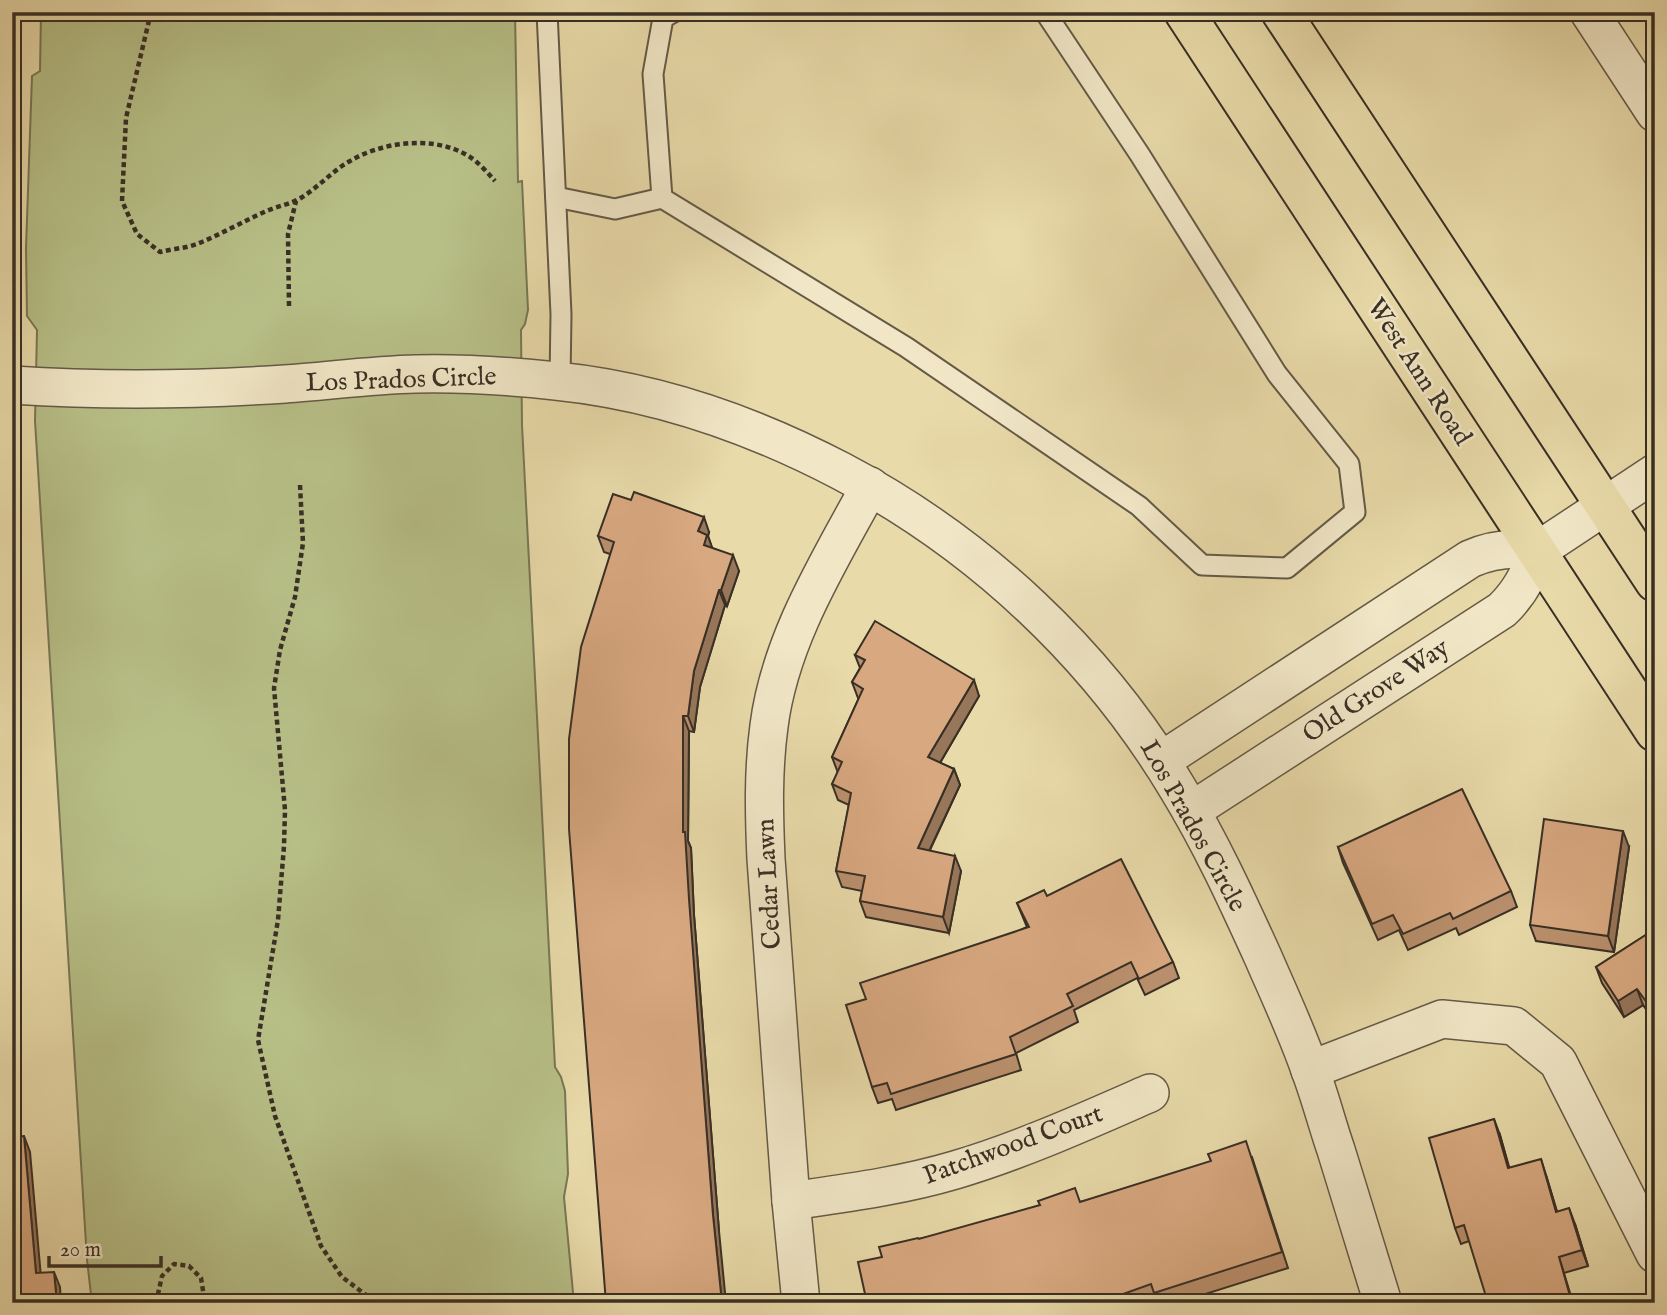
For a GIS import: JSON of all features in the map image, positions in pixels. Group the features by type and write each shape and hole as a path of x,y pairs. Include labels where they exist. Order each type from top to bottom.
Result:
{"main road":[{"name":"West Ann Road","path":"1184,12 1655,732"},
{"path":"1281,12 1655,582"}],"street":[{"path":"1589,12 1655,113"},
{"name":"Los Prados Circle","path":"12,386 211,387 425,374 470,374 560,381 689,408 779,441 870,486 942,533 993,573 1075,650 1106,685 1161,761 1191,811 1240,907 1310,1070 1383,1303"},
{"path":"1161,761 1470,559 1485,552 1520,548 1537,551 1655,473"},
{"name":"Cedar Lawn","path":"801,1303 791,1201 764,815 765,766 769,723 778,681 793,638 870,486"},
{"name":"Old Grove Way","path":"1191,811 1502,610 1524,583 1537,551"},
{"path":"1310,1070 1442,1019 1514,1026 1558,1062 1655,1254"},
{"name":"Patchwood Court","path":"791,1201 889,1186 955,1170 1023,1146 1150,1093"}],"lane":[{"path":"547,12 561,314 560,381"},
{"path":"662,198 653,74 663,18 674,12"},
{"path":"556,197 615,208 662,198 917,355 1139,506 1202,565 1287,568 1355,512 1349,464 1276,373 1140,155 1045,12"}],"path":[{"path":"151,12 126,118 122,201 137,233 160,251 194,245 269,210 296,201 350,161 392,146 430,143 448,147 465,153 495,181"},
{"path":"289,306 288,234 296,201"},
{"path":"300,485 303,543 295,597 280,649 274,688 285,810 284,845 278,920 258,1040 275,1116 321,1246 342,1277 379,1303"},
{"path":"156,1303 162,1276 174,1264 189,1266 201,1278 205,1303"}],"green space":[{"path":"41,12 515,12 518,182 522,181 528,310 521,330 522,425 555,1067 565,1091 568,1174 564,1197 574,1303 92,1303 87,1260 35,421 37,330 27,316 26,248 32,76 40,71"}],"building":[{"path":"634,492 704,517 698,531 707,535 704,545 733,555 719,590 694,671 688,716 683,716 683,832 722,1303 606,1303 569,829 569,739 581,647 614,542 598,536 613,494 631,500"},
{"path":"875,621 974,680 928,757 954,769 918,848 955,856 943,917 860,901 865,876 836,871 851,793 832,784 842,762 832,757 863,689 852,682 865,660 855,655"},
{"path":"1462,789 1511,891 1453,919 1450,913 1403,934 1393,915 1372,924 1338,847"},
{"path":"1544,819 1623,831 1608,936 1530,925"},
{"path":"1121,859 1173,962 1139,979 1131,962 1067,994 1073,1006 1010,1037 1016,1054 891,1094 887,1083 872,1087 846,1005 866,999 860,983 1029,927 1017,903 1044,890 1047,896"},
{"path":"1655,929 1655,1014 1637,989 1618,1001 1596,967"},
{"path":"1494,1119 1508,1168 1541,1159 1556,1212 1569,1208 1582,1250 1559,1257 1572,1303 1488,1303 1464,1225 1455,1228 1429,1138"},
{"path":"24,1136 36,1273 54,1272 57,1303 12,1303 12,1137"},
{"path":"1246,1141 1282,1252 1154,1293 1151,1284 1098,1303 867,1303 858,1262 882,1257 879,1247 919,1239 1040,1205 1038,1201 1075,1188 1080,1202 1211,1161 1208,1154"}]}
